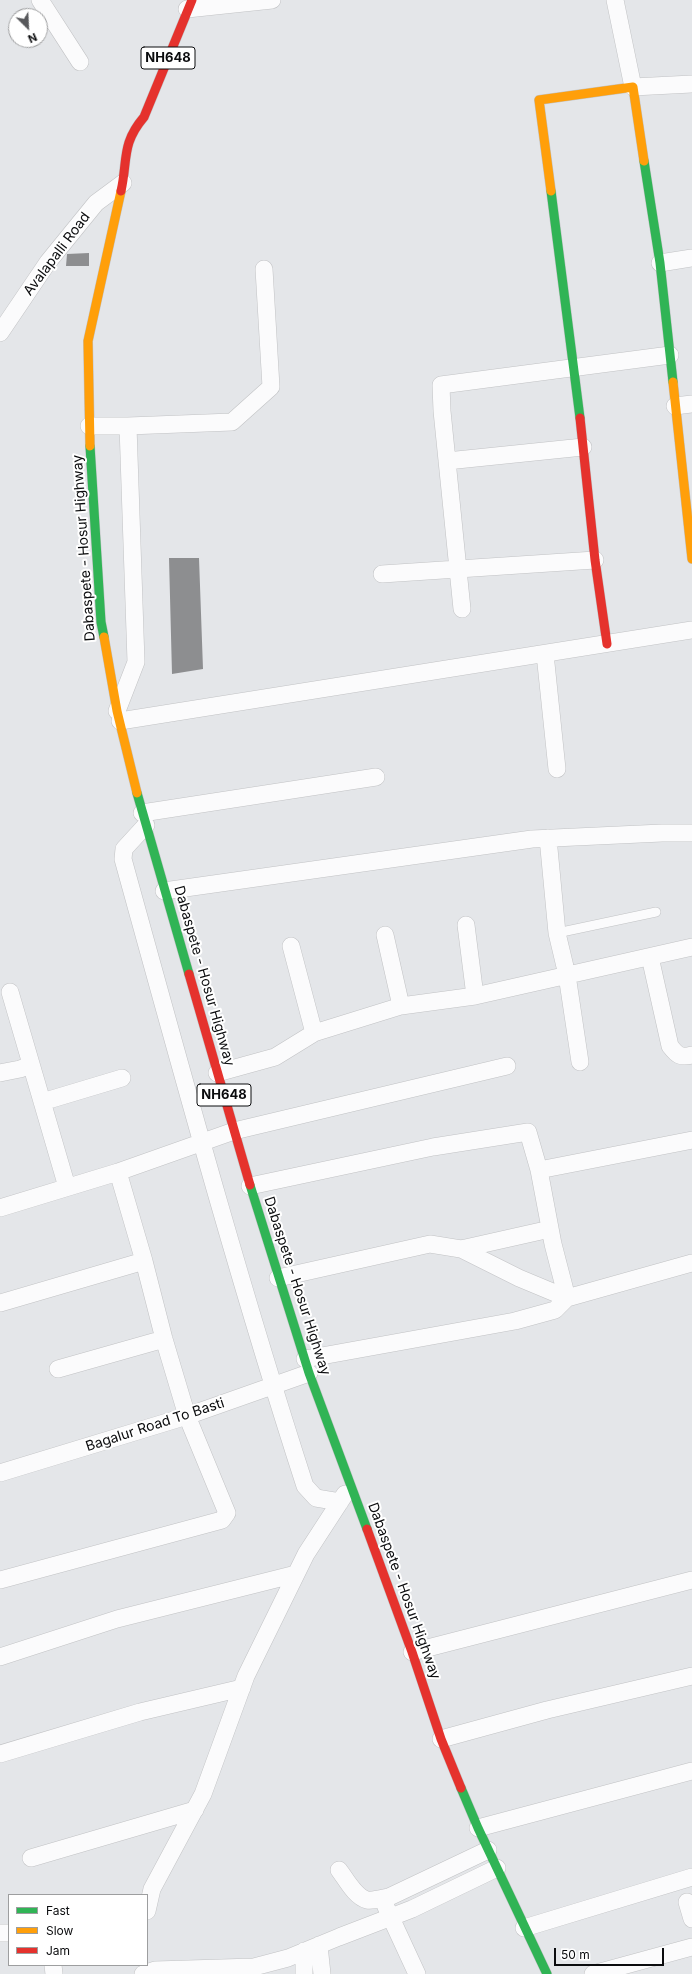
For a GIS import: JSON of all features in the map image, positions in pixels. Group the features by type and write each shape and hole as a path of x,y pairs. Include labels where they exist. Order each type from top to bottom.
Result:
{"main road":[{"name":"NH648","path":"127,178 122,166 127,147 135,126 144,117 189,5"},
{"path":"607,644 595,560 575,367 540,100 633,87 660,263 675,406 690,526 692,559"},
{"path":"144,117 147,128"},
{"name":"Dabaspete - Hosur Highway","path":"127,178 88,341 89,426 102,622 118,716 164,891 250,1186 307,1366 412,1652 442,1739 478,1828 547,1974"}],"street":[{"path":"40,0 80,62"},
{"path":"189,5 272,0"},
{"path":"615,0 633,87 692,84"},
{"name":"Avalapalli Road","path":"0,334 48,262 96,203 127,178"},
{"path":"660,263 692,258"},
{"path":"89,426 232,422 271,387 264,269"},
{"path":"462,610 457,571 441,385 670,355"},
{"path":"675,406 692,404"},
{"path":"128,426 136,662 118,716 545,654 692,630"},
{"path":"447,461 583,447"},
{"path":"382,574 457,571 595,560"},
{"path":"545,654 557,768"},
{"path":"340,1502 316,1498 305,1486 273,1386 202,1143 123,859 124,849 144,819 376,777"},
{"path":"164,891 532,839 692,833"},
{"path":"548,838 557,933 567,976 580,1062"},
{"path":"466,925 475,996"},
{"path":"385,934 401,1006"},
{"path":"291,946 314,1033"},
{"path":"217,1073 275,1057 314,1033 401,1006 475,996 692,947"},
{"path":"650,957 670,1046 676,1054 683,1057 692,1055"},
{"path":"10,992 67,1187"},
{"path":"0,1073 31,1065"},
{"path":"0,1208 118,1172 234,1131 507,1066"},
{"path":"42,1102 122,1078"},
{"path":"250,1186 434,1147 528,1132 539,1170 550,1229 567,1298"},
{"path":"539,1170 692,1140"},
{"path":"0,1580 222,1520 227,1513 187,1416 118,1172"},
{"path":"461,1250 550,1229"},
{"path":"278,1278 430,1244 461,1250 518,1278 567,1298 692,1263"},
{"path":"0,1303 144,1261"},
{"name":"Bagalur Road To Basti","path":"0,1473 187,1416 273,1386 307,1366 515,1321 555,1310 567,1298"},
{"path":"58,1369 164,1339"},
{"path":"148,1906 152,1888 203,1794 242,1688 296,1574 306,1554 351,1486"},
{"path":"0,1657 117,1619 296,1574"},
{"path":"412,1652 692,1580"},
{"path":"442,1739 547,1710 692,1676"},
{"path":"0,1754 140,1712 242,1688"},
{"path":"478,1828 692,1771"},
{"path":"31,1858 194,1810"},
{"path":"339,1870 356,1893 367,1900 382,1898 389,1897 488,1850"},
{"path":"143,1974 155,1970 254,1967 288,1958 412,1909 497,1868"},
{"path":"524,1928 692,1877"},
{"path":"382,1898 417,1974"},
{"path":"687,1902 692,1919"},
{"path":"594,1974 692,1947"},
{"path":"304,1974 311,1948"},
{"path":"311,1948 322,1974"}],"lane":[{"path":"557,933 656,912"}],"building":[{"path":"89,253 89,266 66,266 67,254"},
{"path":"169,558 199,558 203,669 172,674"}],"traffic: fast":[{"path":"644,161 660,263 673,382"},
{"path":"551,191 580,418"},
{"path":"90,446 101,622 104,637"},
{"path":"137,793 189,974"},
{"path":"250,1185 309,1373 367,1529"},
{"path":"461,1788 478,1828 547,1974"}],"traffic: slow":[{"path":"551,191 539,100 633,87 644,161"},
{"path":"90,446 88,341 121,191"},
{"path":"673,382 692,559"},
{"path":"104,637 117,711 137,793"}],"traffic: jam":[{"path":"121,191 128,144 144,117 192,0"},
{"path":"580,418 595,560 607,644"},
{"path":"189,974 250,1185"},
{"path":"367,1529 412,1652 441,1739 461,1788"}]}
